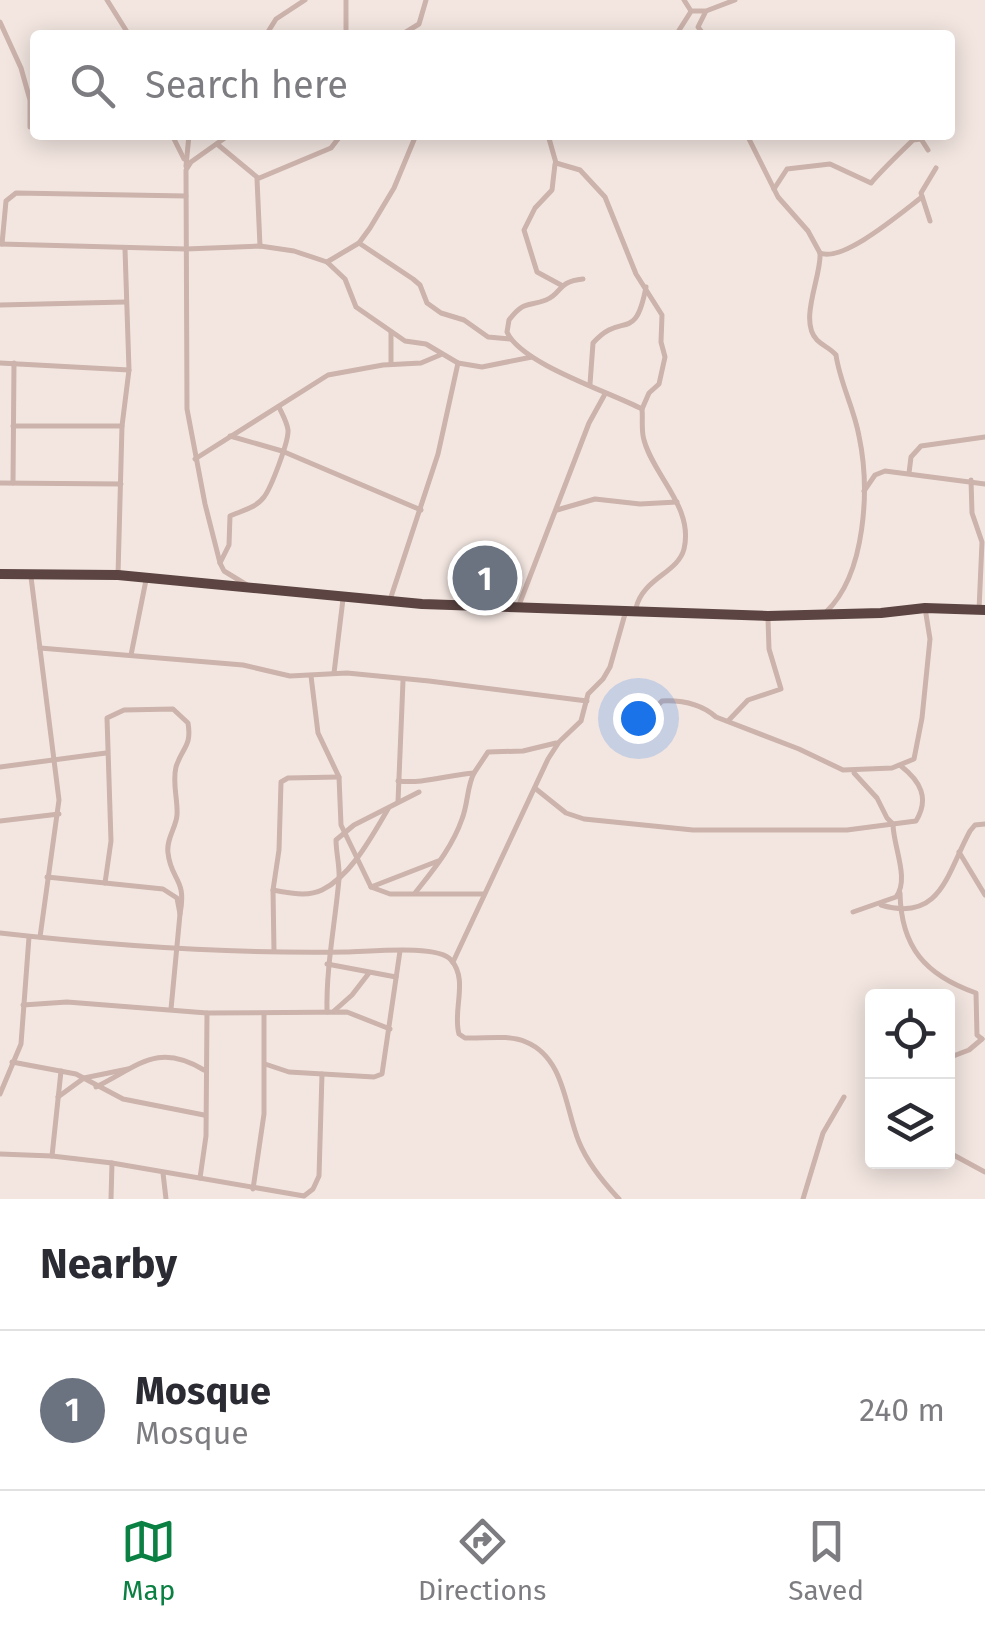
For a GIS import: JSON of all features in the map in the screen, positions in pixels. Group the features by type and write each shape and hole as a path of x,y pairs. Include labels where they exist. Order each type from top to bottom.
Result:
{"highway":[{"path":"0,574 118,575 343,599 518,608 768,616 925,608 982,610"}],"street":[{"path":"107,0 126,30"},
{"path":"269,30 276,19 305,0"},
{"path":"346,0 346,30"},
{"path":"421,30 426,0"},
{"path":"684,0 691,12"},
{"path":"679,30 691,12 735,0"},
{"path":"701,30 698,24 706,10"},
{"path":"0,22 21,68 30,100 30,128"},
{"path":"408,30 420,22"},
{"path":"174,140 186,164"},
{"path":"188,140 187,409 220,563 224,571 254,590"},
{"path":"186,164 222,140"},
{"path":"258,178 331,148 337,140"},
{"path":"327,262 359,242 394,188 414,140"},
{"path":"549,140 556,162 550,194 535,208 524,230 538,272 561,284"},
{"path":"749,140 774,189 813,238 820,253 811,296 812,326 816,339 836,355 859,436 860,542 843,596 824,614"},
{"path":"774,189 788,169 828,164 871,183 913,140"},
{"path":"922,140 928,150"},
{"path":"216,144 258,178"},
{"path":"453,962 526,802 559,742 581,721 588,694 610,667 631,611 643,590 683,553 677,502 644,440 642,409 649,392 659,384 665,358 661,342 663,318 636,274 605,197 580,170 556,162"},
{"path":"930,221 921,190 936,168"},
{"path":"258,178 260,246"},
{"path":"188,196 16,193 6,202 1,244 125,249 260,246 294,252 327,262 345,279 356,307 405,341 426,344 458,363 482,367 532,357"},
{"path":"820,253 830,256 850,248 922,197"},
{"path":"359,242 420,285 427,303 441,313 461,318 488,337 510,339 532,357 642,409"},
{"path":"118,575 122,426 128,370 125,249"},
{"path":"510,339 508,324 515,312 532,300 548,298 561,284 582,279"},
{"path":"590,385 593,344 604,332 634,322 641,312 646,287"},
{"path":"0,304 126,302"},
{"path":"391,332 391,364"},
{"path":"196,459 336,372 421,363 440,355"},
{"path":"0,363 128,370"},
{"path":"13,483 14,363"},
{"path":"389,602 438,454 458,363"},
{"path":"518,608 589,423 605,394"},
{"path":"220,563 228,546 230,516 251,507 266,494 288,427 279,408"},
{"path":"13,426 122,426"},
{"path":"230,436 282,451 421,510"},
{"path":"909,474 912,458 920,446 985,437"},
{"path":"862,494 880,472 985,484"},
{"path":"971,480 972,513 982,542 982,610"},
{"path":"0,483 121,484"},
{"path":"557,510 594,499 640,504 677,502"},
{"path":"31,574 59,814 40,938"},
{"path":"132,656 146,577"},
{"path":"334,673 343,599"},
{"path":"536,789 562,810 584,819 693,830 806,832 910,823 919,817 923,804 914,759 930,639 925,608"},
{"path":"728,721 745,702 781,688 769,650 768,616"},
{"path":"40,648 253,666 290,676 334,673 404,679 587,702"},
{"path":"311,675 318,734 339,777 338,812 343,832 372,887 390,894 482,894"},
{"path":"398,802 404,679"},
{"path":"656,707 662,701 694,704 754,734 854,772 901,766 914,759"},
{"path":"106,883 111,841 106,722 114,712 167,707 188,723 188,748 175,773 177,814 168,850 183,889 171,1008"},
{"path":"414,895 442,858 462,820 474,773 488,752 522,751 559,742"},
{"path":"0,767 106,753"},
{"path":"901,766 918,781"},
{"path":"854,772 878,798 893,824 902,882 900,911 904,932 917,956 954,986 976,993 977,1035 984,1039 955,1055"},
{"path":"398,781 428,782 448,774 474,773"},
{"path":"274,951 281,782 288,778 339,777"},
{"path":"330,1012 327,964 342,874 336,844 343,832 419,792"},
{"path":"274,890 313,893 328,886 357,860 390,806"},
{"path":"0,821 59,814"},
{"path":"880,904 910,910 936,896 974,825 985,824"},
{"path":"958,852 985,895"},
{"path":"372,887 442,858"},
{"path":"342,874 363,875"},
{"path":"47,877 163,889 177,898 180,914"},
{"path":"852,912 880,904 900,892"},
{"path":"0,933 175,948 439,953 453,962 459,981 459,1034 464,1038 515,1038 540,1051 561,1085 578,1142 619,1199"},
{"path":"0,1094 21,1044 29,936"},
{"path":"265,1064 289,1072 374,1077 382,1074 400,951"},
{"path":"327,964 396,978"},
{"path":"330,1012 352,995 368,974"},
{"path":"23,1005 57,1002 207,1013 330,1012 362,1015 390,1029"},
{"path":"200,1178 206,1136 207,1013"},
{"path":"253,1189 262,1138 264,1014"},
{"path":"58,1097 84,1078 165,1055 204,1070"},
{"path":"12,1062 61,1070 123,1098 204,1115"},
{"path":"96,1087 130,1068"},
{"path":"52,1156 61,1070"},
{"path":"0,1154 112,1164 304,1196 313,1189 318,1176 322,1074"},
{"path":"803,1199 823,1133 844,1097"},
{"path":"955,1156 985,1172"},
{"path":"111,1199 112,1164"},
{"path":"163,1173 166,1199"},
{"path":"313,1189 315,1199"}],"place":[{"name":"Mosque","path":"485,578"}]}
